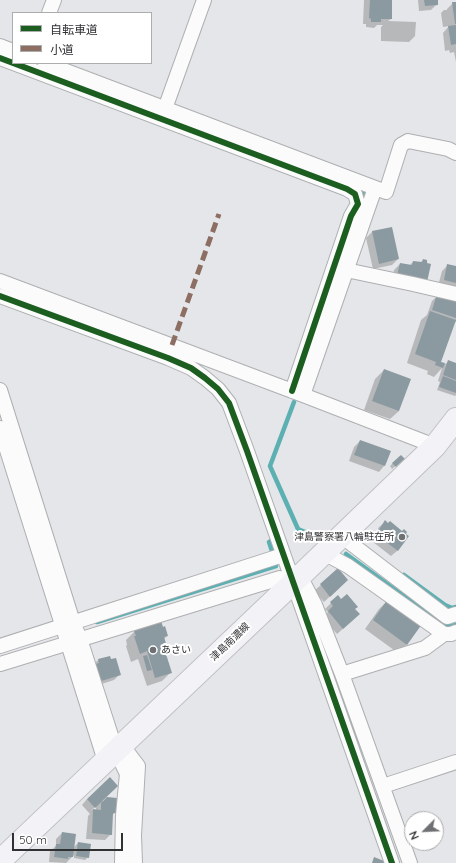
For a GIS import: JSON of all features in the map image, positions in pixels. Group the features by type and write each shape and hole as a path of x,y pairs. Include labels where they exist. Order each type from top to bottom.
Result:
{"main road":[{"name":"津島南濃線","path":"0,861 435,446 456,419"}],"street":[{"path":"50,12 54,0"},
{"path":"163,114 204,0"},
{"path":"0,46 12,51"},
{"path":"0,58 12,62"},
{"path":"17,64 386,192 401,145 408,141 448,149 456,153"},
{"path":"47,64 163,114 347,189 355,194 358,204 352,216 297,393"},
{"path":"297,393 346,270 375,188"},
{"path":"346,270 456,294"},
{"path":"0,280 435,446"},
{"path":"0,296 168,358 191,368 214,386 229,403 283,555 296,580 314,605 342,674 410,863"},
{"path":"0,390 68,624"},
{"path":"0,428 114,752 127,774 123,816 122,863"},
{"path":"342,535 447,617 456,614"},
{"path":"324,553 348,566 450,633 425,648 342,674"},
{"path":"0,646 283,555"},
{"path":"0,664 280,578 296,580"},
{"path":"296,580 392,863"},
{"path":"114,752 138,766 134,835 135,863"},
{"path":"383,786 456,762"}],"building":[{"path":"370,0 392,0 392,19 381,19 381,22 371,22 371,19 369,18"},
{"path":"424,0 438,0 438,5 425,6"},
{"path":"452,2 456,2 456,24 455,24"},
{"path":"456,25 456,44 451,45 448,26"},
{"path":"392,227 399,259 379,264 372,231"},
{"path":"423,259 427,260 427,263 431,264 427,282 397,275 400,263 412,265 413,261 422,262"},
{"path":"447,264 456,266 456,283 444,280"},
{"path":"437,294 456,301 456,318 432,310"},
{"path":"430,311 456,320 441,362 445,363 443,368 435,365 436,362 415,354"},
{"path":"448,360 456,363 456,380 443,375"},
{"path":"384,369 411,379 399,411 372,401"},
{"path":"443,376 456,381 456,393 439,387"},
{"path":"360,440 391,451 385,466 354,455"},
{"path":"401,455 405,459 396,467 392,463"},
{"path":"385,520 388,523 390,521 402,531 404,529 407,532 406,534 409,536 398,551 378,536 379,535 377,533"},
{"path":"338,568 348,580 330,597 320,584"},
{"path":"347,594 358,607 355,609 360,614 343,629 328,611 333,606 330,602 338,595 341,599"},
{"path":"388,599 422,624 407,645 373,620"},
{"path":"161,621 163,627 165,626 168,636 164,637 169,653 166,654 172,673 155,678 147,651 140,654 134,636 136,636 134,631 140,629 140,627"},
{"path":"147,655 152,670 147,671 143,656"},
{"path":"110,656 111,659 116,658 121,675 98,682 93,665 99,663 98,659"},
{"path":"110,777 118,786 95,808 87,799"},
{"path":"107,797 117,798 116,813 113,813 112,835 92,833 93,809 101,810 101,803"},
{"path":"62,832 76,834 73,857 68,857 68,859 54,857 56,844 60,844"},
{"path":"78,842 91,844 89,858 76,856"},
{"path":"374,857 389,863 372,863"}],"waterway":[{"path":"360,189 366,191 361,204"},
{"path":"294,402 270,466 298,529 322,539"},
{"path":"272,540 269,542 272,551"},
{"path":"346,554 444,625 456,625"},
{"path":"97,622 276,566"},
{"path":"404,575 445,605 452,608 456,607"},
{"path":"328,658 345,704"}],"marked path":[{"path":"172,345 219,214"}],"cycle path":[{"path":"0,58 12,63"},
{"path":"16,64 347,189 355,194 358,204 351,216 292,391"},
{"path":"0,296 168,358 191,368 218,389 229,403 392,863"}],"place":[{"name":"津島警察署八輪駐在所","path":"402,537"},
{"name":"あさい","path":"153,650"}]}
